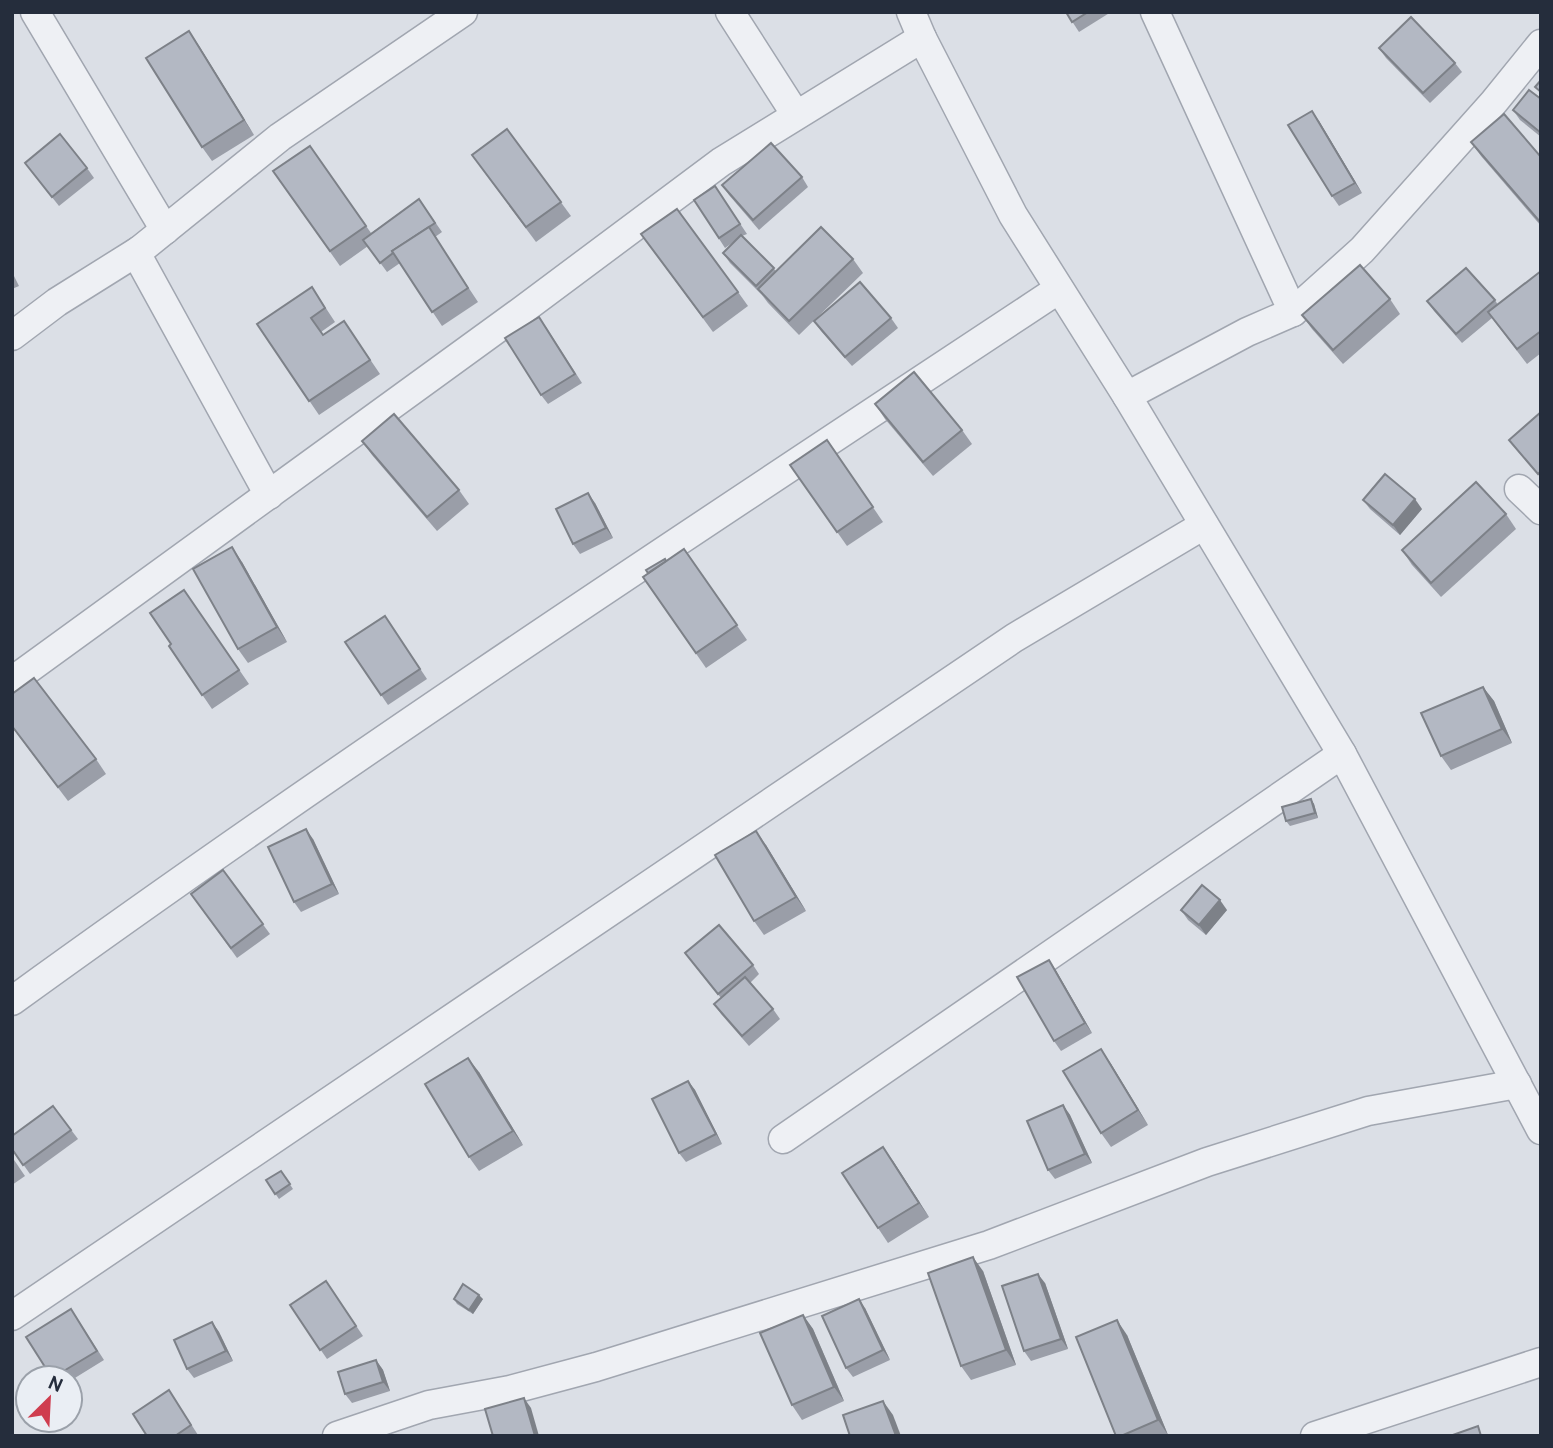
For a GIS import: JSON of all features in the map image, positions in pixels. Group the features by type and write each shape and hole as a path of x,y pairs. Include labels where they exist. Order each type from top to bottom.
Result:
{"street":[{"path":"35,12 165,230"},
{"path":"12,336 57,302 140,250 280,137 463,12"},
{"path":"730,12 796,115"},
{"path":"911,12 1013,215 1127,396 1342,754 1541,1129"},
{"path":"1155,12 1293,312"},
{"path":"12,681 721,162 922,38"},
{"path":"1127,396 1247,332 1293,312 1362,250 1494,102 1541,44"},
{"path":"140,250 136,253 269,495"},
{"path":"12,1001 186,875 545,629 1059,289"},
{"path":"1520,489 1541,510"},
{"path":"12,1316 1014,638 1204,525"},
{"path":"783,1139 1342,754"},
{"path":"337,1436 429,1405 510,1390 596,1367 989,1245 1207,1162 1368,1111 1517,1084"},
{"path":"1315,1436 1541,1362"}],"building":[{"path":"1066,12 1088,12 1072,22"},
{"path":"1411,17 1455,63 1423,93 1379,48"},
{"path":"189,31 244,120 202,147 146,58"},
{"path":"1541,80 1541,92 1535,87"},
{"path":"1529,90 1541,99 1541,133 1513,110"},
{"path":"1312,111 1355,183 1332,196 1288,125"},
{"path":"1504,114 1541,157 1541,223 1471,142"},
{"path":"507,129 561,202 526,227 472,155"},
{"path":"60,134 87,168 52,197 25,163"},
{"path":"771,143 802,177 753,220 722,185"},
{"path":"310,146 366,226 330,251 273,171"},
{"path":"715,186 740,224 719,238 694,200"},
{"path":"419,199 435,223 392,251 393,253 380,263 363,240"},
{"path":"677,209 738,292 703,317 641,234"},
{"path":"429,227 468,288 432,312 392,251"},
{"path":"821,227 853,259 789,321 758,289"},
{"path":"741,235 774,268 756,286 723,253"},
{"path":"1360,265 1390,299 1333,350 1302,315"},
{"path":"1466,268 1495,300 1456,334 1427,301"},
{"path":"1541,271 1541,331 1517,349 1488,312"},
{"path":"860,282 891,318 845,357 814,321"},
{"path":"312,287 325,308 311,318 323,335 344,321 370,360 309,401 257,324"},
{"path":"539,317 575,374 541,395 505,338"},
{"path":"914,372 962,430 923,462 875,404"},
{"path":"1541,412 1541,471 1538,474 1509,440"},
{"path":"394,414 459,490 427,517 362,441"},
{"path":"827,440 873,507 837,532 790,465"},
{"path":"1385,474 1415,499 1393,525 1363,500"},
{"path":"1476,482 1506,514 1431,583 1402,550"},
{"path":"588,493 606,528 573,544 556,509"},
{"path":"232,547 277,627 238,649 193,569"},
{"path":"684,549 737,625 696,653 643,577"},
{"path":"665,559 666,561 648,573 646,570"},
{"path":"184,590 239,670 202,695 150,613"},
{"path":"385,616 420,669 381,695 345,642"},
{"path":"34,678 96,759 58,787 12,726 12,694"},
{"path":"1483,687 1502,729 1441,756 1421,713"},
{"path":"1311,799 1315,813 1286,821 1282,807"},
{"path":"306,829 332,884 294,902 268,847"},
{"path":"756,831 796,897 754,921 715,855"},
{"path":"223,870 263,924 231,948 191,894"},
{"path":"1202,885 1220,900 1199,925 1181,910"},
{"path":"719,925 753,965 718,994 685,953"},
{"path":"1049,960 1085,1023 1054,1041 1017,977"},
{"path":"745,977 773,1009 742,1036 714,1004"},
{"path":"1101,1049 1138,1110 1101,1133 1063,1071"},
{"path":"468,1058 513,1131 469,1157 425,1084"},
{"path":"688,1081 716,1134 679,1153 652,1099"},
{"path":"1063,1105 1085,1154 1048,1170 1027,1121"},
{"path":"53,1106 71,1130 23,1165 12,1149 12,1136"},
{"path":"883,1147 919,1203 878,1228 842,1173"},
{"path":"281,1171 290,1184 275,1194 266,1180"},
{"path":"973,1257 1006,1350 961,1366 928,1273"},
{"path":"1038,1274 1061,1339 1024,1351 1002,1286"},
{"path":"326,1281 356,1326 320,1350 290,1305"},
{"path":"463,1284 479,1295 469,1310 454,1299"},
{"path":"859,1299 883,1350 846,1368 822,1316"},
{"path":"71,1309 97,1351 75,1364 43,1364 26,1337"},
{"path":"803,1315 834,1387 792,1405 760,1333"},
{"path":"1117,1320 1158,1420 1121,1436 1116,1436 1076,1337"},
{"path":"212,1322 226,1351 187,1369 174,1340"},
{"path":"376,1360 383,1382 345,1394 338,1372"},
{"path":"169,1390 191,1425 175,1436 147,1436 133,1414"},
{"path":"524,1398 535,1436 493,1436 485,1409"},
{"path":"883,1401 896,1436 850,1436 843,1415"},
{"path":"1478,1426 1481,1436 1450,1436"}]}
